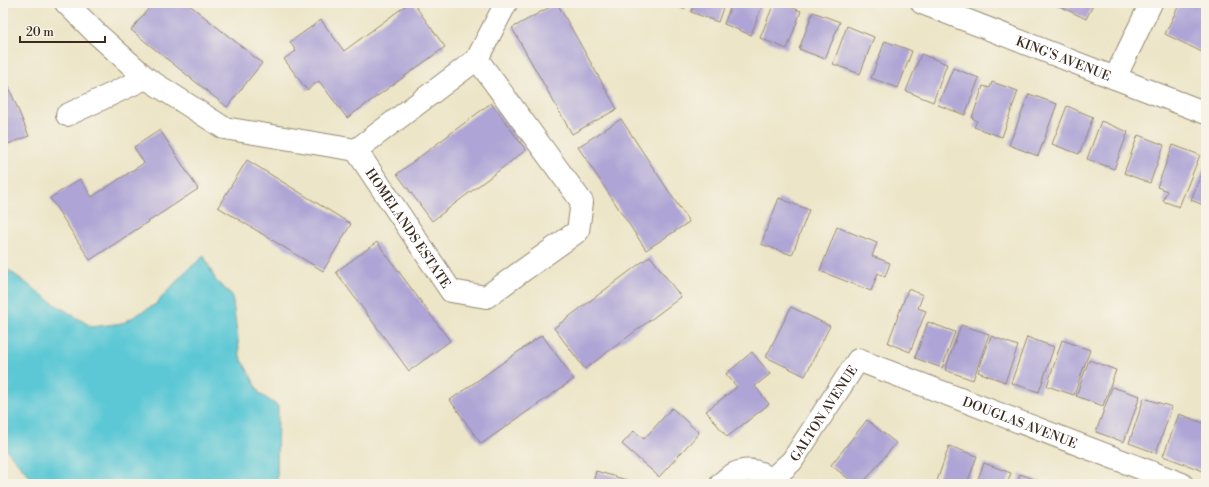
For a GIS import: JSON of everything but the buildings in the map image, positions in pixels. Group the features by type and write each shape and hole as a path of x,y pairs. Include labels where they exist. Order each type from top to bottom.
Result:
{"street":[{"path":"66,3 95,32 146,78 224,128 356,150 477,59 506,3"},
{"name":"KING'S AVENUE","path":"922,3 1206,113"},
{"path":"1115,78 1151,3"},
{"name":"HOMELANDS ESTATE","path":"356,150 451,291 486,297 578,231 582,202 477,59"},
{"path":"67,115 146,78"},
{"name":"GALTON AVENUE","path":"721,484 728,477 737,472 747,470 754,471 764,476 771,483 792,461 858,360"},
{"name":"DOUGLAS AVENUE","path":"858,360 1182,484"}],"water":[{"path":"204,256 216,281 232,295 240,356 260,394 278,406 277,479 280,484 36,484 3,446 3,266 53,303 92,327 123,323 156,304 184,273"}]}
